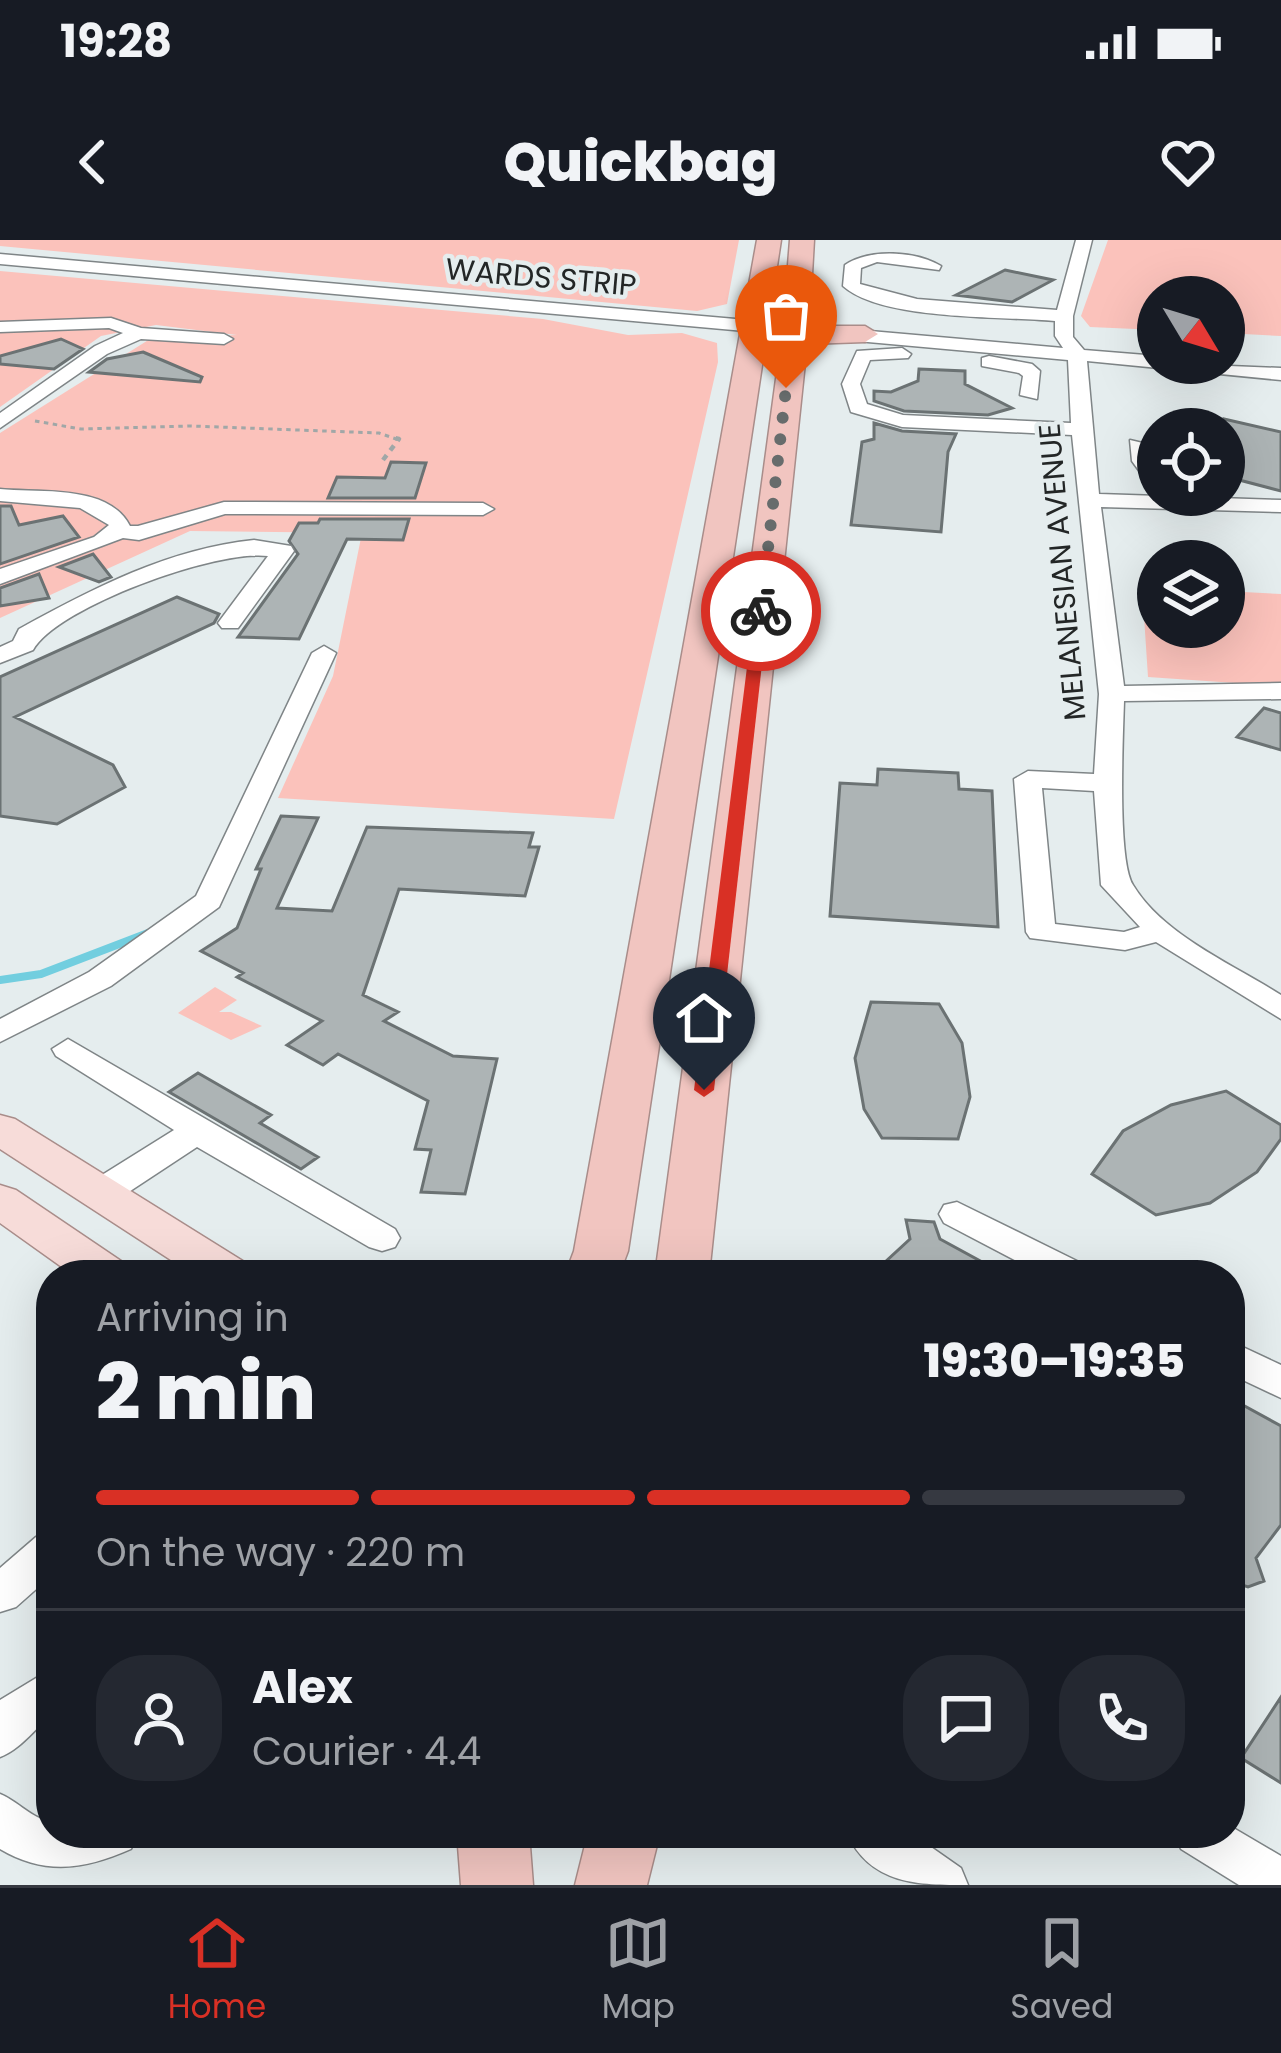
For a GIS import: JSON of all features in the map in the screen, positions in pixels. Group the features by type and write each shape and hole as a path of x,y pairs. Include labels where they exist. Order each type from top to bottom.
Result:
{"highway":[{"path":"684,1260 780,325 769,240"},
{"path":"598,1260 780,325 802,240"},
{"path":"780,325 812,333 865,334"},
{"path":"494,1848 496,1885"},
{"path":"610,1885 620,1848"}],"main road":[{"path":"0,1129 205,1260"},
{"path":"0,1201 85,1260"}],"street":[{"name":"MELANESIAN AVENUE","path":"1084,240 1068,336 1112,694 1107,783 1116,885 1160,931 1281,1009"},
{"name":"WARDS STRIP","path":"0,255 93,259 533,309 1068,336"},
{"path":"933,266 865,258 853,265 851,286 860,295 894,302 1068,336 1137,344"},
{"path":"0,327 111,323 140,333 224,339"},
{"path":"4,419 101,350 140,333"},
{"path":"865,334 1068,336 1137,356"},
{"path":"1030,395 1033,375 1025,368 905,354 863,355 851,384 858,408 902,421 1082,429"},
{"path":"1245,354 1281,358"},
{"path":"1245,370 1281,374"},
{"path":"0,495 95,508 119,520 116,531 102,542 0,577"},
{"path":"1090,500 1137,500"},
{"path":"1245,504 1281,506"},
{"path":"116,531 139,533 224,508 483,508"},
{"path":"0,656 24,646 28,634 76,607 168,568 232,547 260,544 283,551 230,623"},
{"path":"0,1032 117,969 209,901 324,652"},
{"path":"1112,694 1281,691"},
{"path":"1107,783 1028,779 1041,932 1125,941 1160,931"},
{"path":"68,1049 177,1114 196,1131 382,1238"},
{"path":"99,1194 196,1131"},
{"path":"956,1214 1045,1260"},
{"path":"1245,1364 1281,1383"},
{"path":"0,1594 36,1563"},
{"path":"0,1736 11,1719 36,1700"},
{"path":"0,1817 8,1828 36,1842"},
{"path":"892,1848 944,1885"},
{"path":"1223,1848 1281,1883"}],"path":[{"path":"4,419 81,429 379,433 399,439 383,460"}],"shaded area":[{"path":"0,240 739,240 727,304 697,311 0,246"},
{"path":"1108,240 1281,240 1281,336 1245,334 1245,276 1137,276 1137,329 1090,327 1081,316"},
{"path":"0,271 543,319 628,335 682,333 717,343 718,362 614,819 278,798 333,676 362,533 190,531 0,618 0,433 150,339 237,335 156,325 101,336 0,407"},
{"path":"1245,592 1281,594 1281,686 1148,677 1146,648 1245,648"},
{"path":"215,987 237,1000 219,1012 231,1012 262,1026 231,1040 178,1013"}],"building":[{"path":"1005,270 1053,280 1012,302 956,295"},
{"path":"61,339 83,349 54,369 0,364 0,356"},
{"path":"143,352 202,377 200,382 89,372 107,359"},
{"path":"919,369 965,371 965,384 1012,408 988,415 904,411 874,401 874,391 891,392 918,381"},
{"path":"874,423 902,431 956,434 948,452 941,532 851,525 862,442 874,439"},
{"path":"1245,424 1281,432 1281,491 1245,482"},
{"path":"391,462 426,463 415,498 328,498 337,477 385,478"},
{"path":"0,506 11,506 19,525 63,516 79,537 0,564"},
{"path":"409,519 403,540 347,539 299,639 238,637 298,554 289,541 299,523"},
{"path":"93,554 111,577 99,582 59,567"},
{"path":"39,574 49,598 0,606 0,588"},
{"path":"177,597 219,614 214,623 15,717 113,765 125,787 57,824 0,816 0,677"},
{"path":"1264,708 1281,713 1281,750 1237,737"},
{"path":"878,769 958,773 959,789 992,791 998,927 830,916 840,783 877,785"},
{"path":"281,816 318,818 277,908 332,911 367,827 533,833 529,847 539,847 525,896 399,889 363,995 398,1012 384,1021 453,1056 497,1059 465,1194 421,1192 431,1150 415,1149 428,1101 338,1054 323,1065 287,1045 322,1021 237,977 243,973 201,951 237,928 261,869 256,869"},
{"path":"871,1002 939,1004 962,1043 970,1097 958,1139 882,1138 864,1109 855,1058"},
{"path":"198,1073 271,1115 260,1123 318,1157 301,1169 169,1092"},
{"path":"1226,1091 1281,1125 1281,1139 1257,1172 1210,1203 1156,1215 1092,1174 1123,1131 1171,1105"},
{"path":"906,1220 934,1222 940,1239 978,1260 887,1260 910,1239"},
{"path":"1245,1406 1281,1426 1281,1525 1256,1558 1264,1581 1248,1587"},
{"path":"1281,1697 1281,1783 1245,1760 1245,1752"}],"waterway":[{"path":"0,980 41,974 148,933"}],"way so far":[{"path":"761,611 786,388"}],"route":[{"path":"704,1090 761,611"}]}
